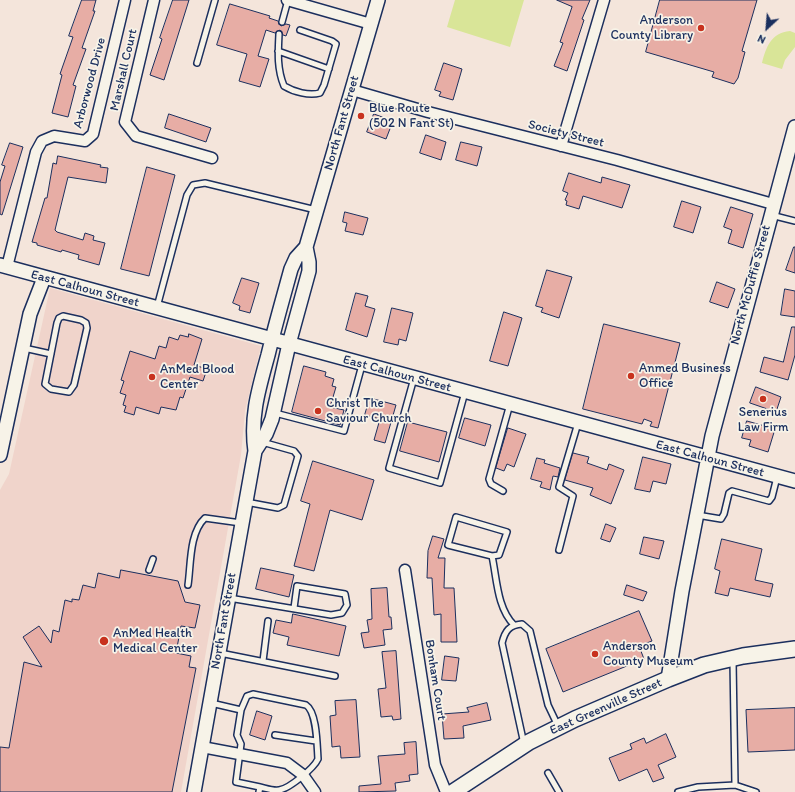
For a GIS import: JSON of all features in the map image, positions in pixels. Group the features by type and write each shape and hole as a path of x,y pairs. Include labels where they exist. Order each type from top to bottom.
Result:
{"main road":[{"name":"East Greenville Street","path":"453,792 524,744 558,727 668,679 704,665 732,658 795,649"}],"street":[{"name":"Arborwood Drive","path":"4,266 36,152 42,141 54,136 85,141 93,134 125,0"},
{"name":"Marshall Court","path":"154,0 125,122 136,136 212,158"},
{"path":"288,0 371,24"},
{"name":"North Fant Street","path":"258,446 252,431 253,416 291,269 296,258 306,247 378,0"},
{"path":"561,146 604,0"},
{"name":"Society Street","path":"352,90 428,112 561,146 772,209"},
{"name":"North McDuffie Street","path":"668,679 674,634 708,458 726,380 795,127"},
{"name":"North Fant Street","path":"194,792 228,598 258,446 266,434 274,413 289,344 309,271 306,247"},
{"name":"East Calhoun Street","path":"4,266 795,482"},
{"path":"0,456 30,314 44,278"},
{"name":"Bonham Court","path":"405,570 435,765 453,792"},
{"path":"202,747 287,763 303,775 315,792"}],"lane":[{"path":"197,63 216,0"},
{"path":"282,22 288,0"},
{"path":"279,34 278,51 280,75 284,86 291,90 313,95 320,93 336,44 332,41 300,30"},
{"path":"278,51 329,69"},
{"path":"156,308 187,195 193,185 205,183 317,210"},
{"path":"772,209 795,221"},
{"path":"64,316 82,320 86,323 74,385 70,392 51,389 45,384 51,354 59,318 64,316"},
{"path":"23,348 51,354"},
{"path":"274,413 344,431 362,364"},
{"path":"414,378 389,468 440,483 465,392"},
{"path":"503,491 491,484 489,479 510,404"},
{"path":"558,550 573,496 559,487 578,423"},
{"path":"246,502 278,508 284,505 288,496 298,456 294,451 258,446"},
{"path":"697,515 721,519 724,514 729,493 732,491 769,501 772,497 777,477"},
{"path":"456,517 507,532 499,555 492,556 448,545 456,517"},
{"path":"188,585 194,543 200,522 205,518 213,518 242,523"},
{"path":"492,556 501,602 506,617 514,625"},
{"path":"149,570 153,559"},
{"path":"228,598 331,614 342,614 347,605 345,594 296,586 294,608"},
{"path":"263,661 268,621"},
{"path":"524,744 502,643 505,632 514,625 522,624 530,631 548,705 558,727"},
{"path":"219,653 334,676"},
{"path":"732,658 735,785"},
{"path":"253,694 306,705 310,708 313,715 316,741 318,759 315,765 294,783 279,790 259,789 236,782 241,744 237,735 241,710 247,696 253,694"},
{"path":"210,702 241,710"},
{"path":"275,734 316,741"},
{"path":"548,773 559,792"},
{"path":"678,792 698,787 735,785 756,792"}],"shaded area":[{"name":"AnMed Health Medical Center","path":"50,288 261,346 245,411 241,455 181,792 0,792 0,490 9,474"}],"green space":[{"path":"455,0 524,0 510,47 447,27"},
{"path":"790,31 795,33 795,47 785,60 782,69 762,63 770,42 778,35"}],"building":[{"path":"82,0 96,0 93,11 95,11 82,48 86,49 73,85 76,86 68,117 52,113 62,75 60,74 73,37 69,36"},
{"path":"173,0 189,0 164,80 150,75 162,39 160,38"},
{"path":"557,0 590,0 582,19 584,20 567,71 554,66 563,43 560,42 572,7"},
{"name":"Anderson County Library","path":"660,0 757,0 742,51 745,52 738,78 734,84 712,77 714,72 646,52"},
{"path":"230,4 270,16 269,18 278,21 281,26 286,24 290,25 286,36 283,35 280,30 275,33 266,30 258,56 269,59 260,87 239,81 247,54 217,45"},
{"path":"444,63 462,69 453,100 439,96 441,92 435,90"},
{"path":"169,114 211,128 206,142 165,128"},
{"path":"374,114 393,121 386,139 367,132"},
{"path":"426,135 446,142 441,160 420,153"},
{"path":"461,142 482,147 477,166 456,160"},
{"path":"10,143 23,147 2,215 0,214 0,182 5,166 2,165"},
{"path":"58,156 101,165 100,167 108,168 106,183 68,177 55,230 57,232 83,240 85,233 94,236 93,240 105,243 99,265 78,259 79,255 62,250 61,252 37,245 37,243 32,242 45,198 47,198 53,163 56,164"},
{"path":"147,167 175,175 149,276 121,269"},
{"path":"569,173 601,183 602,177 630,185 622,208 583,196 579,209 566,205 567,201 565,200 568,193 563,191"},
{"path":"682,201 701,207 693,233 674,227"},
{"path":"731,207 753,214 743,248 728,243 732,230 724,227"},
{"path":"345,212 368,218 363,235 345,231 347,223 343,222"},
{"path":"795,247 795,273 786,270"},
{"path":"547,270 572,277 559,318 541,312 543,308 536,306"},
{"path":"242,278 259,283 250,313 239,310 240,306 233,303"},
{"path":"717,282 735,289 728,308 710,302"},
{"path":"785,289 795,291 795,317 781,315"},
{"path":"356,293 368,296 365,306 375,309 367,337 346,330"},
{"path":"392,308 413,313 406,341 399,339 398,345 384,342"},
{"path":"504,312 522,318 508,366 490,361"},
{"name":"Anmed Business Office","path":"604,324 680,343 658,428 650,426 652,422 644,419 642,424 583,409"},
{"path":"792,327 795,327 795,355 788,380 760,372 764,357 783,362"},
{"name":"AnMed Blood Center","path":"189,334 202,339 194,365 207,369 203,381 190,377 183,398 180,397 176,410 161,407 159,414 136,407 134,415 124,412 126,406 123,405 126,395 120,393 124,381 121,380 130,351 155,359 159,346 166,348 169,337 178,340 180,335 188,337"},
{"path":"304,366 326,372 325,376 334,379 332,386 336,387 330,407 344,410 340,425 292,412"},
{"path":"756,387 781,397 776,412 750,403"},
{"path":"370,398 396,405 385,443 374,440 380,419 365,415"},
{"path":"465,418 491,425 485,446 459,438"},
{"path":"747,421 775,429 768,452 749,446 751,440 742,438"},
{"path":"408,422 447,432 439,462 400,451"},
{"path":"508,428 526,434 514,467 507,464 504,471 496,468"},
{"path":"573,453 589,457 587,463 607,470 609,464 624,470 611,504 590,495 593,488 565,480"},
{"path":"643,457 671,464 666,484 653,481 650,492 635,489"},
{"path":"537,458 545,460 544,463 560,468 558,477 553,476 550,490 540,487 542,482 531,479"},
{"path":"313,461 374,480 362,520 330,510 314,571 294,566 310,504 301,501"},
{"path":"606,524 616,528 610,542 601,539"},
{"path":"433,536 444,539 438,558 445,558 444,588 454,588 457,642 441,642 441,614 434,615 432,578 427,578 428,551"},
{"path":"644,537 664,541 659,559 640,554"},
{"path":"722,539 762,549 755,580 773,584 770,597 730,588 728,596 715,593 720,571 715,569"},
{"path":"261,568 294,575 289,597 256,589"},
{"path":"121,570 178,581 185,602 200,605 195,628 181,626 176,653 191,656 189,667 196,668 172,792 0,792 0,747 9,748 24,662 42,667 23,637 39,626 51,643 53,630 59,632 65,600 72,602 72,599 79,600 83,585 95,588 98,573 119,578"},
{"path":"627,585 647,592 643,601 624,595"},
{"path":"387,588 389,617 391,617 392,629 383,630 385,645 364,648 361,633 369,632 367,620 372,619 371,589"},
{"name":"Anderson County Museum","path":"639,611 652,641 639,646 644,659 563,692 546,649"},
{"path":"293,614 346,626 339,656 287,645 289,637 273,633 276,620 291,623"},
{"path":"396,651 401,719 393,720 392,716 381,717 378,689 386,688 382,652"},
{"path":"445,656 459,658 456,681 442,680"},
{"path":"356,700 360,757 341,758 340,746 332,747 330,716 336,715 335,701"},
{"path":"487,703 491,720 463,726 464,738 444,739 442,714 469,712 467,708"},
{"path":"795,708 795,750 748,752 746,710"},
{"path":"257,711 272,716 265,740 250,735"},
{"path":"666,734 676,757 658,765 664,778 653,782 647,769 619,781 609,758 632,749 630,744 644,738 646,743"},
{"path":"416,742 418,774 409,775 410,781 395,783 396,791 359,792 359,786 381,784 378,756 405,754 404,743"}],"place":[{"name":"Anderson County Library","path":"701,28"},
{"name":"Blue Route (502 N Fant St)","path":"361,116"},
{"name":"Anmed Business Office","path":"631,376"},
{"name":"AnMed Blood Center","path":"152,377"},
{"name":"Senerius Law Firm","path":"763,399"},
{"name":"Christ The Saviour Church","path":"318,411"},
{"name":"AnMed Health Medical Center","path":"104,641"},
{"name":"Anderson County Museum","path":"595,654"}]}
